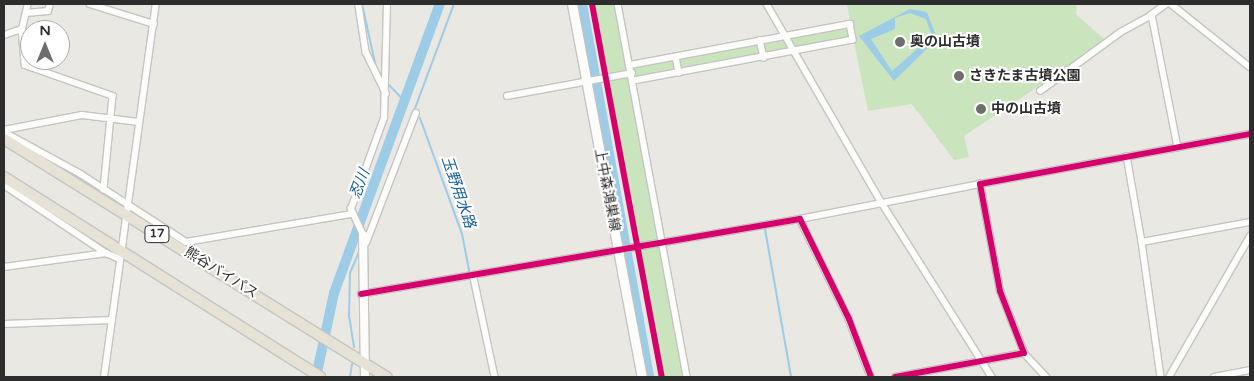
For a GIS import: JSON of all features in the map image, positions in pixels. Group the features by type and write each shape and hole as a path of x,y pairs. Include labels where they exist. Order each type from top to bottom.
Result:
{"highway":[{"name":"熊谷バイパス","path":"4,139 129,210 387,377"},
{"name":"17","path":"4,177 119,255 320,377"}],"main road":[{"name":"上中森鴻巣線","path":"572,4 590,82 642,377"}],"street":[{"path":"24,20 28,4"},
{"path":"26,13 48,11 50,4"},
{"path":"90,4 154,24"},
{"path":"104,377 119,255 129,210 139,122 156,4"},
{"path":"364,239 352,216 354,197 384,118 387,4"},
{"path":"618,4 687,377"},
{"path":"767,4 882,203 992,377"},
{"path":"1040,91 1121,32 1152,16 1169,4 1250,66"},
{"path":"359,6 366,52 386,92"},
{"path":"1152,16 1178,147"},
{"path":"630,66 850,24 853,40 633,82"},
{"path":"4,34 20,30"},
{"path":"760,40 764,58"},
{"path":"676,56 679,73"},
{"path":"39,70 113,96 113,118 104,190"},
{"path":"508,96 632,73"},
{"path":"365,377 361,294 364,239 416,113"},
{"path":"4,131 72,116 113,118 139,122"},
{"path":"4,131 104,190 129,210 186,242 352,216"},
{"path":"361,294 474,278 636,250 1250,134"},
{"path":"1126,156 1142,242 1161,377"},
{"path":"980,184 1000,291 1024,353 1046,377"},
{"path":"4,186 106,253"},
{"path":"800,219 849,320 871,377"},
{"path":"1142,242 1250,222"},
{"path":"1170,377 1250,236"},
{"path":"4,267 106,253 119,255"},
{"path":"474,278 495,377"},
{"path":"4,324 112,320"},
{"path":"895,377 1024,353"},
{"path":"1214,377 1250,370"}],"green space":[{"name":"さきたま古墳公園","path":"595,4 617,4 628,63 850,22 847,4 1077,4 1076,14 1106,41 964,136 969,157 954,160 912,104 868,111 854,42 632,84 685,377 664,377"}],"water":[{"path":"910,9 927,12 937,39 894,81 859,36","holes":["910,13 926,19 932,36 892,71 871,39 895,29 895,18"]}],"waterway":[{"path":"362,4 376,67"},
{"name":"忍川","path":"316,377 334,293 440,4"},
{"name":"玉野用水路","path":"414,111 454,4"},
{"path":"582,4 649,377"},
{"path":"1176,4 1182,9"},
{"path":"1225,43 1250,63"},
{"path":"387,83 406,103"},
{"name":"玉野用水路","path":"420,118 462,234 470,275"},
{"path":"765,229 791,377"},
{"path":"354,347 349,317 350,273 360,250"},
{"name":"玉野用水路","path":"471,282 482,331"},
{"path":"350,377 352,364"}],"cycle path":[{"path":"592,4 662,377"},
{"path":"895,377 1024,353 1000,291 980,184 1250,134"},
{"path":"361,294 800,219 849,319 871,377"}],"place":[{"name":"奥の山古墳","path":"900,42"},
{"name":"さきたま古墳公園","path":"959,76"},
{"name":"中の山古墳","path":"981,109"}]}
